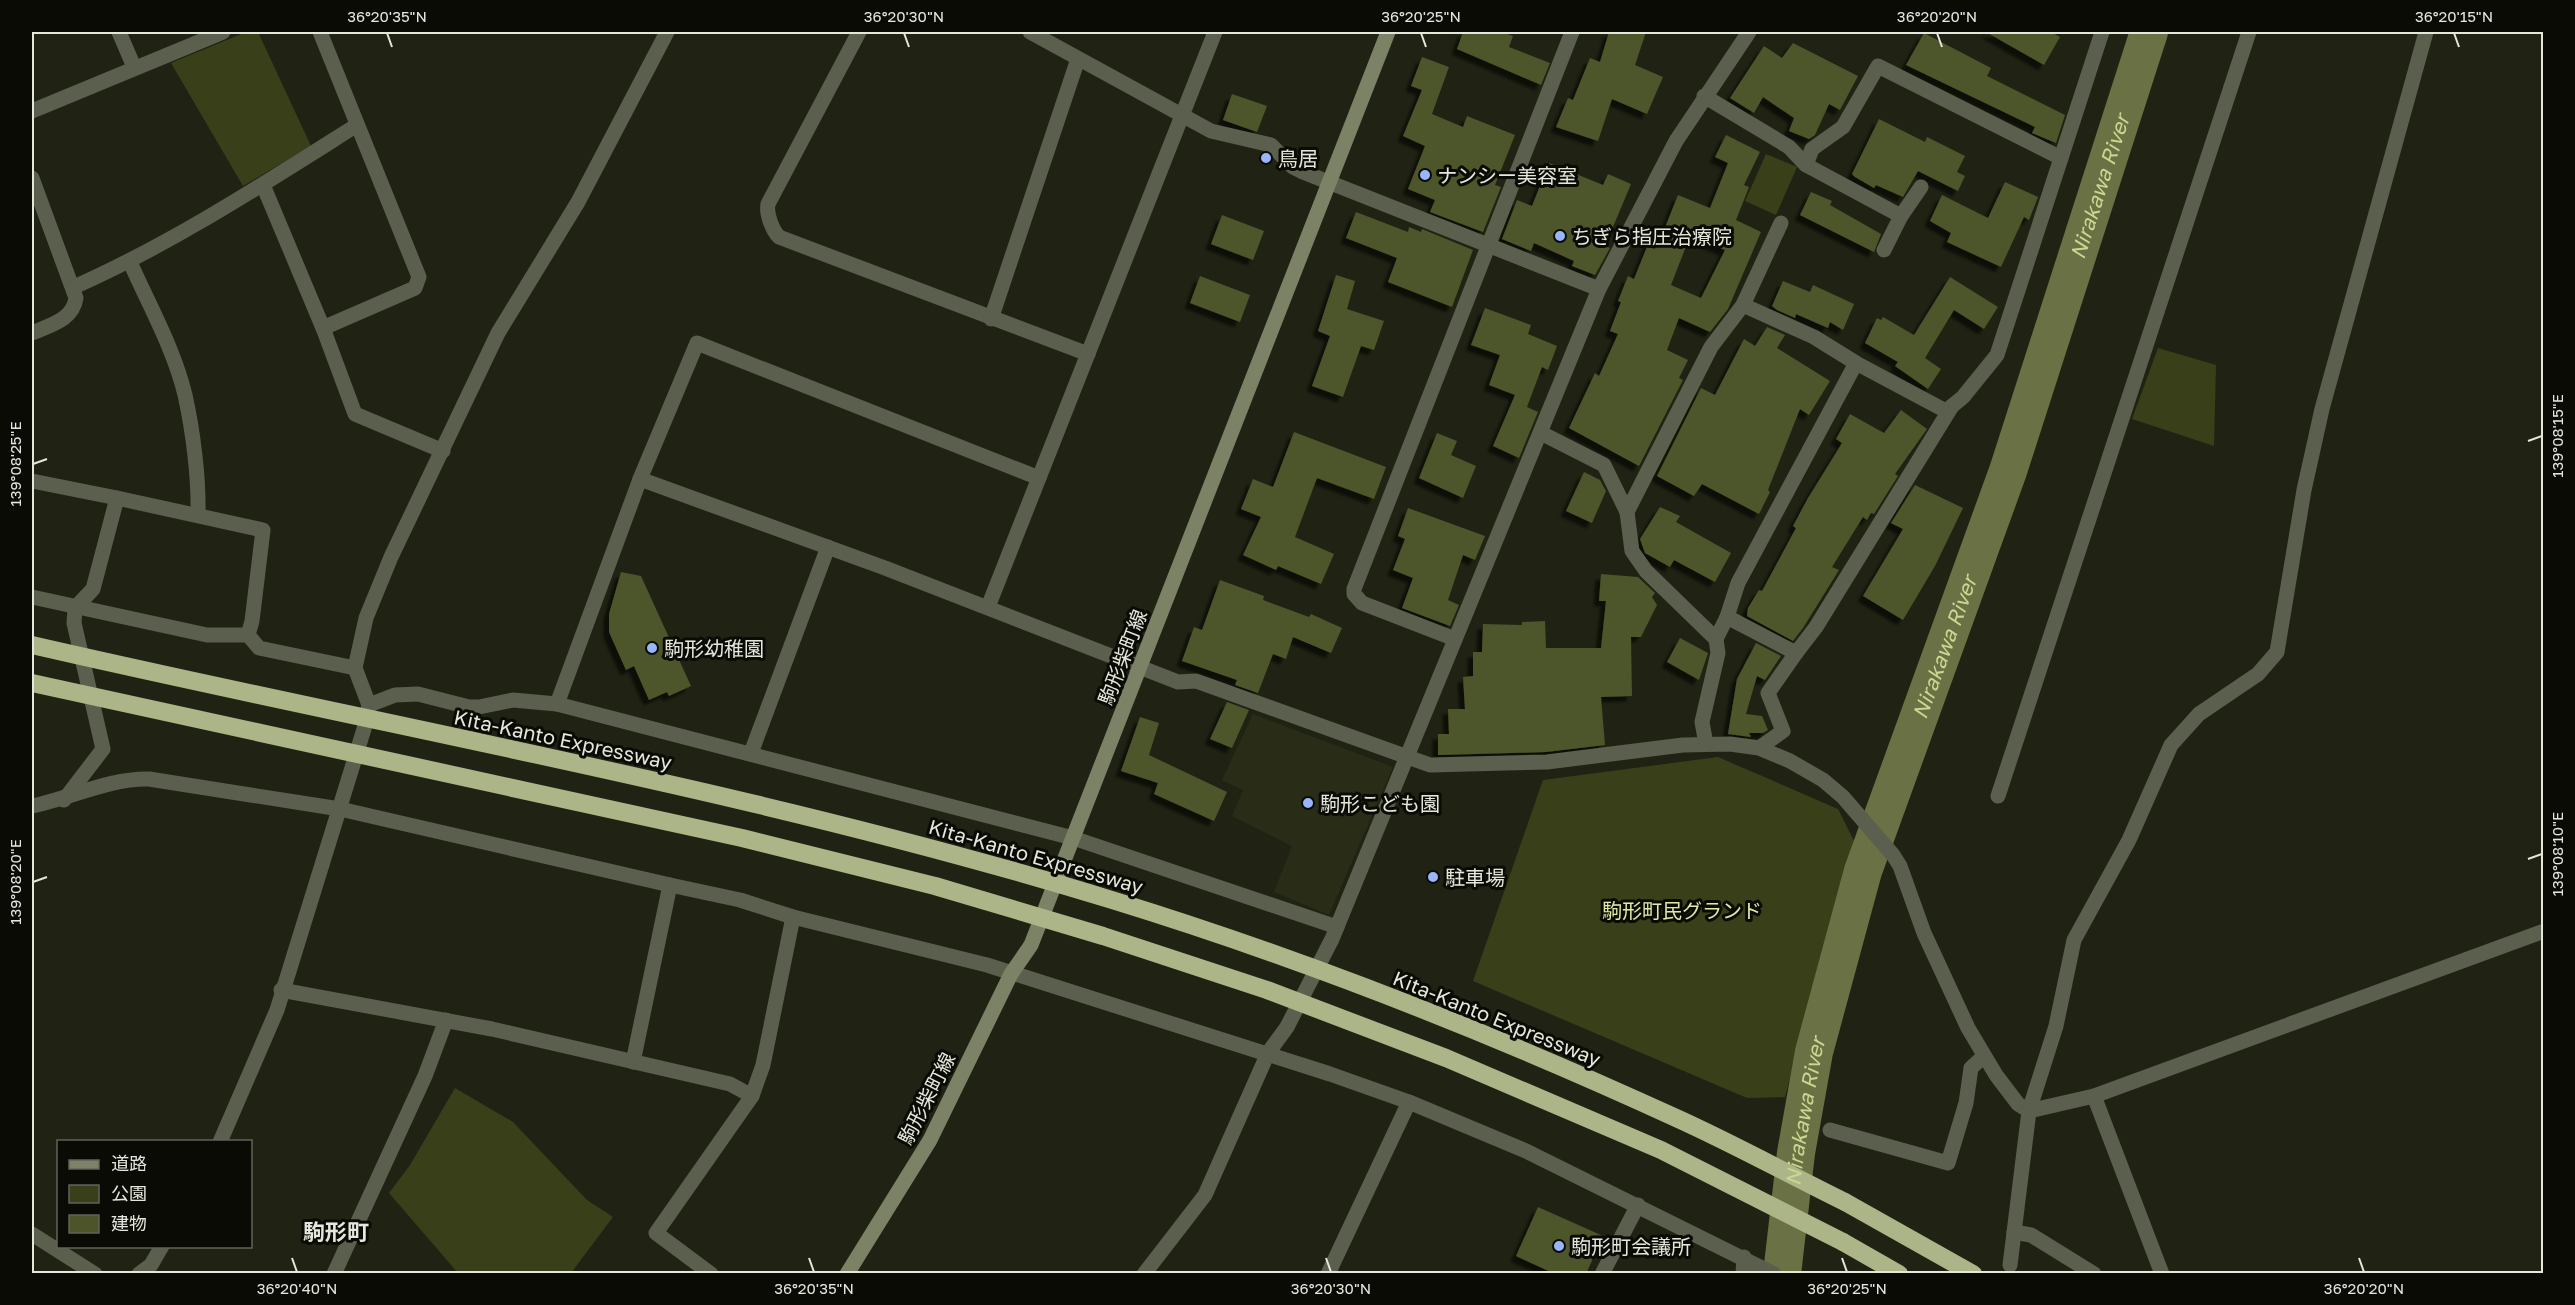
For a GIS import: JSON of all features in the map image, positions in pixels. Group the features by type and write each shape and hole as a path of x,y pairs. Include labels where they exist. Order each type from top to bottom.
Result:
{"highway":[{"name":"Kita-Kanto Expressway","path":"32,645 749,802 938,850 1110,900 1277,954 1464,1026 1677,1118 1845,1202 1973,1274"},
{"path":"32,683 742,838 935,886 1103,936 1267,990 1446,1058 1661,1150 1843,1242 1899,1274"}],"main road":[{"name":"駒形柴町線","path":"847,1274 930,1140 1011,974 1031,945 1388,32"}],"street":[{"path":"119,32 134,67"},
{"path":"32,111 223,32"},
{"path":"320,32 419,277 415,288 323,328"},
{"path":"221,1140 277,1010 340,809 369,705 355,668 359,644 370,608 391,557 498,333 578,202 667,32"},
{"path":"859,32 768,204 767,209 775,232 779,237 1088,354"},
{"path":"1030,32 1218,134 1270,145 1293,167 1329,183 1599,289"},
{"path":"988,608 1215,32"},
{"path":"1455,639 1362,603 1354,594 1354,589 1572,32"},
{"path":"1144,1274 1204,1195 1268,1053 1287,1027 1337,927 1599,289 1651,186 1704,96 1746,32"},
{"path":"1743,305 1814,337 1856,363 1946,411 1963,397 1997,355 2102,32"},
{"path":"1998,796 2249,32"},
{"path":"2010,1265 2029,1111 2056,1026 2074,940 2129,840 2171,745 2199,714 2258,674 2277,652 2304,490 2322,409 2426,32"},
{"path":"991,319 1078,59"},
{"path":"1806,165 1812,149 1844,128 1878,66 2061,158"},
{"path":"1704,96 1788,147 1806,165 1901,216"},
{"path":"74,287 130,262 263,184 357,125"},
{"path":"32,178 74,287 76,298 75,308 70,315 32,333"},
{"path":"263,184 323,328 355,414 442,452"},
{"path":"1884,249 1901,216 1921,187"},
{"path":"1627,512 1711,347 1743,305 1781,223"},
{"path":"130,262 178,372 185,396 199,495 198,515"},
{"path":"557,704 640,478 697,343 1039,478"},
{"path":"1706,744 1702,722 1718,653 1716,639 1727,617 1738,584 1856,363"},
{"path":"1759,748 1783,731 1768,693 1816,627 1952,406"},
{"path":"1541,433 1604,465 1627,512 1632,551 1646,572 1716,639"},
{"path":"640,478 828,547 1178,682 1196,681 1430,765 1547,762 1706,744 1744,745 1790,760 1823,780 1860,816 1893,855 1929,944 1968,1028 2011,1096 2029,1111"},
{"path":"32,482 263,530 252,621 248,635"},
{"path":"64,800 103,749 74,623 75,608 93,589 117,498"},
{"path":"751,753 828,547"},
{"path":"32,597 75,608 207,634 248,635 259,648 355,668"},
{"path":"1727,617 1796,653"},
{"path":"369,705 395,695 418,694 469,707 513,700 557,704 1073,837 1337,927"},
{"path":"32,806 64,800 128,778 149,779 340,809 740,900 793,916 987,965 1268,1053 1409,1102 1526,1151 1638,1205 1746,1264 1774,1274"},
{"path":"633,1062 670,885"},
{"path":"711,1274 656,1233 752,1096 764,1065 793,916"},
{"path":"2029,1111 2094,1096 2544,931"},
{"path":"282,990 446,1020 633,1062 730,1084 752,1096"},
{"path":"334,1274 425,1076 446,1020"},
{"path":"1830,1130 1948,1163 1966,1103 1971,1068 1984,1056"},
{"path":"2094,1096 2162,1274"},
{"path":"1328,1274 1409,1102"},
{"path":"1602,1274 1638,1205"},
{"path":"2014,1232 2031,1235 2094,1274"},
{"path":"32,1234 95,1274"},
{"path":"139,1274 151,1265 161,1248"}],"shaded area":[{"name":"駒形こども園","path":"1253,714 1393,767 1329,915 1274,892 1292,846 1232,816 1243,790 1222,780"}],"green space":[{"path":"246,32 258,32 311,146 243,186 171,63"},
{"path":"1766,154 1797,167 1776,215 1745,201"},
{"path":"2158,348 2216,365 2214,446 2132,419"},
{"name":"駒形町民グランド","path":"1718,757 1838,809 1854,841 1785,1097 1747,1098 1473,981 1543,780"},
{"path":"455,1088 513,1122 587,1200 613,1217 571,1273 458,1273 389,1193 410,1165"}],"building":[{"path":"1463,32 1502,32 1513,36 1509,47 1550,63 1541,85 1457,49"},
{"path":"1609,32 1646,32 1635,65 1663,77 1647,114 1612,99 1598,141 1556,127 1568,98 1573,100 1590,58 1600,62"},
{"path":"1986,32 2051,32 2060,37 2044,65"},
{"path":"1924,33 1991,68 1987,76 2065,115 2056,143 2032,133 2035,127 1906,65"},
{"path":"1793,43 1858,76 1840,110 1829,104 1815,135 1809,139 1789,131 1794,118 1763,97 1754,113 1730,98 1764,46 1782,58"},
{"path":"1422,57 1449,67 1432,114 1463,127 1467,116 1515,135 1495,185 1501,187 1483,232 1430,212 1435,200 1408,189 1425,146 1403,136 1422,90 1411,86"},
{"path":"1232,94 1267,106 1257,132 1223,120"},
{"path":"1879,119 1925,142 1927,137 1965,156 1957,172 1965,176 1958,191 1918,171 1903,197 1876,185 1874,188 1855,177 1852,174"},
{"path":"1726,135 1760,152 1744,185 1749,187 1736,220 1761,232 1728,309 1710,332 1679,318 1667,350 1688,360 1679,378 1683,380 1639,466 1569,428 1595,373 1599,376 1618,334 1610,331 1628,276 1634,279 1653,232 1662,235 1678,195 1710,208 1728,163 1715,157","holes":["1690,236 1725,250 1701,298 1671,285"]},
{"path":"1549,163 1603,185 1608,174 1631,184 1605,246 1610,248 1595,275 1572,266 1574,261 1534,243 1531,251 1502,239 1517,200 1532,206"},
{"path":"2005,182 2038,197 2029,220 2024,217 2001,267 1947,242 1951,233 1930,221 1942,195 1988,218"},
{"path":"1811,192 1832,201 1830,205 1881,234 1874,252 1800,215"},
{"path":"1356,212 1408,232 1409,227 1421,232 1422,229 1473,250 1452,307 1388,282 1397,258 1346,238"},
{"path":"1222,215 1264,231 1253,260 1211,244"},
{"path":"1336,275 1355,281 1347,309 1384,321 1374,350 1361,346 1343,397 1312,386 1330,336 1318,331"},
{"path":"1200,276 1250,295 1240,322 1190,303"},
{"path":"1950,277 1998,307 1984,329 1954,310 1925,358 1941,369 1928,389 1895,366 1898,362 1865,343 1877,318 1881,320 1883,317 1914,335"},
{"path":"1783,281 1810,292 1813,285 1854,304 1843,330 1830,322 1828,328 1796,314 1795,318 1772,306"},
{"path":"1485,308 1531,325 1528,334 1557,346 1548,370 1542,367 1527,407 1538,412 1519,458 1493,446 1515,395 1489,385 1500,355 1471,345"},
{"path":"1767,327 1785,335 1777,348 1830,381 1809,415 1800,409 1768,490 1770,492 1759,514 1702,484 1694,496 1657,476 1701,388 1715,395 1744,339 1755,346"},
{"path":"1901,410 1927,429 1895,474 1898,476 1874,514 1871,513 1867,520 1863,517 1832,567 1839,570 1803,628 1793,641 1747,616 1748,608 1759,590 1762,591 1796,528 1793,526 1808,498 1842,443 1836,439 1850,414 1884,433"},
{"path":"1294,432 1386,467 1374,499 1317,478 1295,537 1334,554 1321,584 1278,566 1276,570 1243,555 1261,517 1241,509 1253,479 1273,487"},
{"path":"1437,433 1457,441 1451,455 1476,466 1463,498 1419,478"},
{"path":"1584,472 1600,480 1606,491 1592,523 1566,511"},
{"path":"1915,485 1963,508 1935,566 1903,620 1863,596 1903,529 1891,523"},
{"path":"1660,507 1680,516 1676,522 1731,553 1715,582 1674,560 1670,567 1645,553 1640,539"},
{"path":"1408,508 1485,536 1475,560 1463,555 1448,600 1459,605 1450,626 1402,608 1413,578 1393,570 1405,539 1398,536"},
{"path":"621,572 641,576 691,686 669,696 667,692 649,700 634,666 626,670 609,632 609,614"},
{"path":"1601,574 1638,577 1655,593 1652,597 1657,605 1641,637 1631,637 1632,696 1601,697 1605,745 1546,752 1438,755 1438,734 1449,734 1448,709 1465,709 1463,677 1473,676 1473,652 1482,652 1483,624 1522,625 1522,622 1545,621 1546,648 1601,648 1606,601 1599,601"},
{"path":"1220,580 1264,596 1263,600 1309,617 1311,614 1342,628 1331,653 1293,637 1286,659 1273,654 1258,693 1235,685 1237,680 1182,661 1194,627 1202,630"},
{"path":"1680,638 1708,653 1699,680 1667,662"},
{"path":"1756,643 1781,656 1765,680 1757,676 1746,714 1762,716 1768,730 1763,733 1749,733 1751,737 1728,734 1737,679"},
{"path":"1227,702 1249,710 1232,748 1210,739"},
{"path":"1140,717 1159,723 1149,755 1227,792 1214,821 1154,794 1158,783 1121,771"},
{"name":"駒形町会議所","path":"1538,1207 1603,1236 1586,1274 1555,1274 1516,1256"}],"waterway":[{"name":"Nirakawa River","path":"1782,1274 1796,1153 1814,1052 1863,871 2008,471 2149,32"}],"place":[{"name":"鳥居","path":"1266,158"},
{"name":"ナンシー美容室","path":"1425,175"},
{"name":"ちぎら指圧治療院","path":"1560,236"},
{"name":"駒形幼稚園","path":"652,648"},
{"name":"駒形こども園","path":"1308,803"},
{"name":"駐車場","path":"1433,877"},
{"name":"駒形町会議所","path":"1559,1246"}],"district":[{"name":"駒形町","path":"336,1231"}]}
